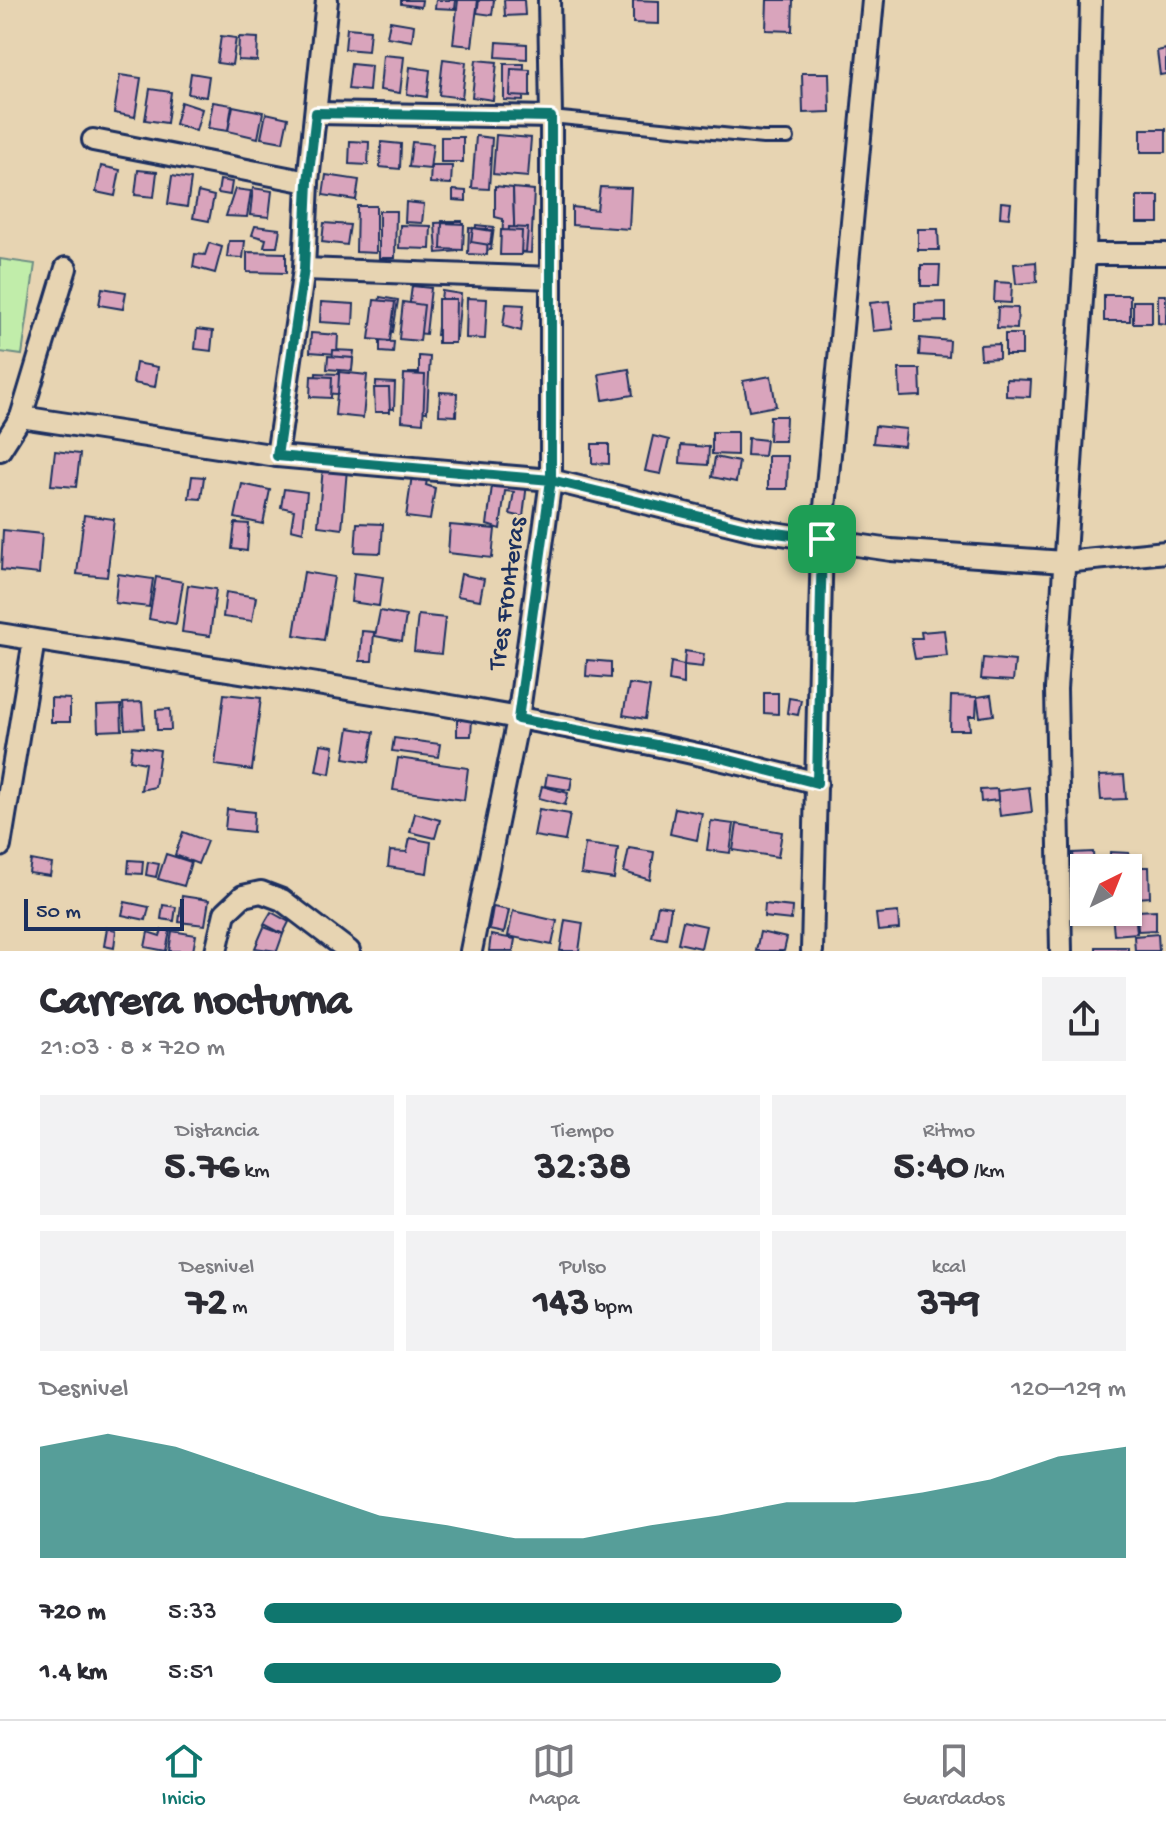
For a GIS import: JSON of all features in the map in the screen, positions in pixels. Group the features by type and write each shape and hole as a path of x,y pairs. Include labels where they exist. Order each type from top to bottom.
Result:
{"street":[{"path":"277,456 304,269 308,182 327,0"},
{"name":"Tres Fronteras","path":"471,951 518,719 551,480 549,0"},
{"path":"812,951 822,539 873,0"},
{"path":"1061,951 1056,689 1085,254 1091,0"},
{"path":"316,113 551,117"},
{"path":"93,140 308,182"},
{"path":"1085,254 1166,254"},
{"path":"0,450 21,417 66,268"},
{"path":"304,269 551,278"},
{"path":"21,417 277,456 551,480 754,530 891,550 1064,562 1166,552"},
{"path":"0,634 518,719 714,756 817,783"},
{"path":"0,846 34,640"},
{"path":"216,951 225,913 243,896 261,892 282,900 349,951"}],"lane":[{"path":"551,117 788,138"}],"green space":[{"path":"0,259 35,264 22,355 0,352"}],"building":[{"path":"401,0 422,0 421,7 401,4"},
{"path":"436,0 456,0 455,9 435,8"},
{"path":"458,0 478,0 472,46 453,44"},
{"path":"479,0 494,0 492,15 477,13"},
{"path":"504,0 524,0 525,15 505,16"},
{"path":"633,0 659,1 659,24 633,23"},
{"path":"767,0 793,0 792,31 766,30"},
{"path":"390,21 414,25 412,41 387,37"},
{"path":"347,28 370,30 368,51 345,49"},
{"path":"221,36 236,38 232,65 217,63"},
{"path":"239,37 258,38 257,61 238,60"},
{"path":"497,42 527,44 527,59 496,57"},
{"path":"1166,49 1166,74 1160,75 1157,51"},
{"path":"383,55 404,57 400,93 380,90"},
{"path":"443,59 466,62 462,98 439,95"},
{"path":"476,60 497,62 493,100 472,97"},
{"path":"351,64 371,66 369,91 348,89"},
{"path":"504,64 524,64 523,101 504,100"},
{"path":"410,67 430,70 427,97 407,94"},
{"path":"511,69 530,70 530,97 510,96"},
{"path":"191,73 209,76 206,97 188,94"},
{"path":"802,73 829,73 830,112 803,113"},
{"path":"120,75 141,78 135,117 114,113"},
{"path":"150,89 171,92 167,123 145,120"},
{"path":"181,102 202,109 196,131 175,124"},
{"path":"213,102 232,105 228,131 208,128"},
{"path":"233,106 263,112 258,138 228,131"},
{"path":"266,113 288,118 283,142 261,138"},
{"path":"1141,129 1166,129 1166,152 1141,152"},
{"path":"496,135 531,138 528,177 493,174"},
{"path":"476,136 492,138 489,189 472,188"},
{"path":"441,137 463,137 463,162 441,162"},
{"path":"350,141 369,142 368,165 349,164"},
{"path":"381,142 401,144 400,169 380,167"},
{"path":"412,142 433,144 430,169 409,167"},
{"path":"101,166 120,170 115,196 96,192"},
{"path":"431,166 452,166 451,184 430,183"},
{"path":"138,170 157,172 154,197 135,195"},
{"path":"326,175 359,180 356,200 323,195"},
{"path":"172,176 191,179 187,207 168,204"},
{"path":"220,180 232,182 230,195 218,193"},
{"path":"495,186 513,188 515,252 502,251 503,219 495,217"},
{"path":"600,187 631,188 629,229 572,225 572,207 597,210"},
{"path":"253,188 272,191 269,217 250,215"},
{"path":"513,188 534,190 531,253 515,252"},
{"path":"235,189 251,191 247,217 226,216"},
{"path":"453,190 466,191 466,201 453,200"},
{"path":"198,192 214,196 209,221 193,218"},
{"path":"1137,196 1159,196 1159,223 1137,223"},
{"path":"406,202 424,204 422,223 405,222"},
{"path":"1001,202 1011,203 1009,218 1000,217"},
{"path":"357,206 376,206 376,253 356,252"},
{"path":"379,211 396,211 395,258 379,258"},
{"path":"442,221 462,221 462,248 442,248"},
{"path":"455,222 458,251 437,253 435,223"},
{"path":"324,223 350,225 347,245 322,242"},
{"path":"442,223 464,224 463,250 441,249"},
{"path":"400,225 431,226 430,249 399,248"},
{"path":"476,225 494,227 491,250 473,248"},
{"path":"255,226 280,229 277,247 264,247 266,239 252,235"},
{"path":"509,227 528,228 526,252 507,251"},
{"path":"469,228 488,229 487,255 468,254"},
{"path":"473,228 492,231 490,245 471,242"},
{"path":"918,229 938,229 939,250 918,250"},
{"path":"501,230 522,231 521,255 500,255"},
{"path":"229,241 245,241 243,258 227,257"},
{"path":"209,243 222,247 215,273 193,267 195,254 205,255"},
{"path":"247,252 286,253 286,273 247,272"},
{"path":"1036,262 1037,282 1016,284 1014,264"},
{"path":"921,265 940,265 939,286 921,286"},
{"path":"995,282 1012,283 1011,303 994,302"},
{"path":"412,286 431,288 426,334 406,332"},
{"path":"102,288 126,292 123,309 99,305"},
{"path":"442,291 461,294 457,337 437,335"},
{"path":"1104,295 1130,295 1130,321 1104,321"},
{"path":"1158,295 1166,295 1166,324 1158,323"},
{"path":"380,297 398,300 393,332 375,328"},
{"path":"467,298 487,299 485,339 466,338"},
{"path":"438,299 456,299 455,343 438,343"},
{"path":"374,300 395,302 390,341 369,339"},
{"path":"889,301 893,329 873,331 870,303"},
{"path":"1133,301 1152,301 1152,323 1133,323"},
{"path":"321,302 354,304 353,324 320,322"},
{"path":"403,302 424,305 420,341 399,339"},
{"path":"946,302 946,321 915,322 915,303"},
{"path":"506,304 524,305 521,331 503,326"},
{"path":"998,307 1018,308 1017,329 997,328"},
{"path":"197,329 213,331 211,351 195,349"},
{"path":"311,333 338,335 337,354 310,352"},
{"path":"1005,334 1022,334 1022,355 1005,355"},
{"path":"920,338 950,341 949,357 919,355"},
{"path":"380,341 394,342 393,353 380,352"},
{"path":"999,344 999,358 981,359 980,345"},
{"path":"333,350 354,351 352,368 332,366"},
{"path":"328,356 353,358 352,371 327,369"},
{"path":"419,356 430,357 427,412 406,411 409,373 419,373"},
{"path":"136,363 158,367 155,387 133,383"},
{"path":"629,369 633,395 603,400 599,374"},
{"path":"899,369 920,369 921,396 900,397"},
{"path":"339,372 367,375 363,418 335,415"},
{"path":"316,373 339,374 338,394 315,393"},
{"path":"404,374 425,375 423,423 402,421"},
{"path":"311,376 332,377 331,398 310,397"},
{"path":"771,376 776,406 749,411 743,381"},
{"path":"1006,379 1031,380 1030,397 1006,396"},
{"path":"376,382 395,383 394,409 375,408"},
{"path":"374,388 389,388 390,412 375,412"},
{"path":"440,392 457,393 456,416 439,415"},
{"path":"770,416 786,416 785,441 769,441"},
{"path":"875,426 906,429 904,446 873,443"},
{"path":"712,432 737,432 737,455 712,454"},
{"path":"653,436 669,440 661,474 645,471"},
{"path":"748,438 766,440 764,456 747,455"},
{"path":"592,444 609,444 609,464 592,463"},
{"path":"681,445 709,447 708,465 680,463"},
{"path":"55,451 80,454 76,487 51,485"},
{"path":"768,456 788,456 787,489 768,489"},
{"path":"715,457 739,462 736,482 712,477"},
{"path":"323,467 347,469 342,529 318,526"},
{"path":"412,475 428,475 426,485 435,488 430,520 406,517"},
{"path":"192,476 204,477 201,499 189,498"},
{"path":"493,478 527,483 523,517 510,514 514,492 505,491 500,529 487,525"},
{"path":"242,484 270,490 263,524 235,518"},
{"path":"284,489 307,492 303,532 291,529 294,510 281,507"},
{"path":"84,515 114,519 107,577 77,574"},
{"path":"235,523 249,524 247,551 232,549"},
{"path":"357,523 383,524 381,553 355,552"},
{"path":"450,525 495,529 492,558 448,553"},
{"path":"3,530 42,534 39,574 1,570"},
{"path":"304,572 334,577 324,640 294,635"},
{"path":"354,573 383,577 379,606 351,602"},
{"path":"118,574 153,579 149,607 115,603"},
{"path":"461,574 484,579 480,600 457,596"},
{"path":"156,577 183,582 176,624 149,619"},
{"path":"188,585 216,589 210,636 182,632"},
{"path":"226,592 256,597 252,621 223,617"},
{"path":"380,611 406,616 402,641 375,636"},
{"path":"418,615 445,618 441,654 414,651"},
{"path":"944,630 947,656 915,659 911,638 922,638 921,632"},
{"path":"362,631 374,632 372,661 360,661"},
{"path":"685,651 704,654 702,667 684,665"},
{"path":"983,658 1015,661 1013,681 981,679"},
{"path":"587,660 611,662 611,678 586,676"},
{"path":"671,662 684,665 684,684 669,681"},
{"path":"629,684 650,687 645,719 623,715"},
{"path":"764,693 778,693 778,714 764,713"},
{"path":"224,694 261,698 252,770 215,765"},
{"path":"991,695 994,715 980,717 977,697"},
{"path":"951,696 977,697 976,716 969,716 970,730 950,730"},
{"path":"51,698 70,699 70,722 51,722"},
{"path":"789,698 801,700 798,715 787,713"},
{"path":"142,702 144,728 125,729 123,703"},
{"path":"121,705 122,730 98,731 97,706"},
{"path":"170,709 171,730 157,730 156,710"},
{"path":"457,719 472,719 471,736 457,736"},
{"path":"349,728 374,732 369,762 344,758"},
{"path":"394,738 440,744 438,757 392,751"},
{"path":"321,744 334,746 330,774 316,771"},
{"path":"132,746 160,750 155,787 141,790 145,763 130,760"},
{"path":"398,758 468,768 464,800 393,790"},
{"path":"547,774 572,778 570,790 545,786"},
{"path":"1124,775 1126,799 1101,800 1099,776"},
{"path":"542,786 568,793 565,805 539,798"},
{"path":"1029,787 1032,812 1000,816 997,791"},
{"path":"997,789 998,800 981,802 980,790"},
{"path":"675,808 702,813 697,840 670,834"},
{"path":"227,809 254,812 253,832 225,829"},
{"path":"539,809 570,814 565,841 534,836"},
{"path":"415,813 440,820 435,838 410,832"},
{"path":"711,821 734,824 730,853 707,850"},
{"path":"737,824 782,832 778,857 733,850"},
{"path":"183,832 207,841 198,864 175,855"},
{"path":"410,838 431,842 427,873 388,867 390,851 407,852"},
{"path":"585,844 618,848 614,879 581,874"},
{"path":"629,848 654,852 650,880 624,872"},
{"path":"166,854 191,862 184,886 158,879"},
{"path":"31,860 52,864 50,876 29,873"},
{"path":"129,860 143,861 142,874 128,873"},
{"path":"148,862 159,864 156,877 146,875"},
{"path":"1142,867 1149,867 1150,897 1142,898"},
{"path":"182,896 209,900 205,925 179,922"},
{"path":"125,902 149,907 146,920 122,915"},
{"path":"765,904 792,907 791,920 764,917"},
{"path":"163,905 176,907 174,921 161,919"},
{"path":"658,905 671,907 666,939 652,937"},
{"path":"493,907 509,910 504,933 489,930"},
{"path":"1156,910 1156,930 1138,931 1138,926 1142,926 1142,911"},
{"path":"513,911 557,921 552,945 508,936"},
{"path":"271,912 289,922 283,934 264,924"},
{"path":"898,912 899,929 878,931 876,914"},
{"path":"565,920 583,923 579,951 560,951"},
{"path":"683,921 706,926 701,948 678,943"},
{"path":"1113,926 1136,926 1137,933 1114,935"},
{"path":"264,927 283,934 277,951 255,948"},
{"path":"107,928 116,930 114,948 104,946"},
{"path":"162,930 170,931 166,951 145,947 148,932 160,936"},
{"path":"172,931 196,935 193,951 169,951"},
{"path":"760,932 787,938 784,951 756,951"},
{"path":"1158,934 1159,951 1135,951 1134,936"},
{"path":"491,935 515,939 513,951 489,951"},
{"path":"1096,947 1128,947 1128,951 1096,951"}],"route":[{"path":"822,539 754,530 551,480 551,117 316,113 308,182 304,269 277,456 551,480 518,719 714,756 817,783 822,539"}]}
